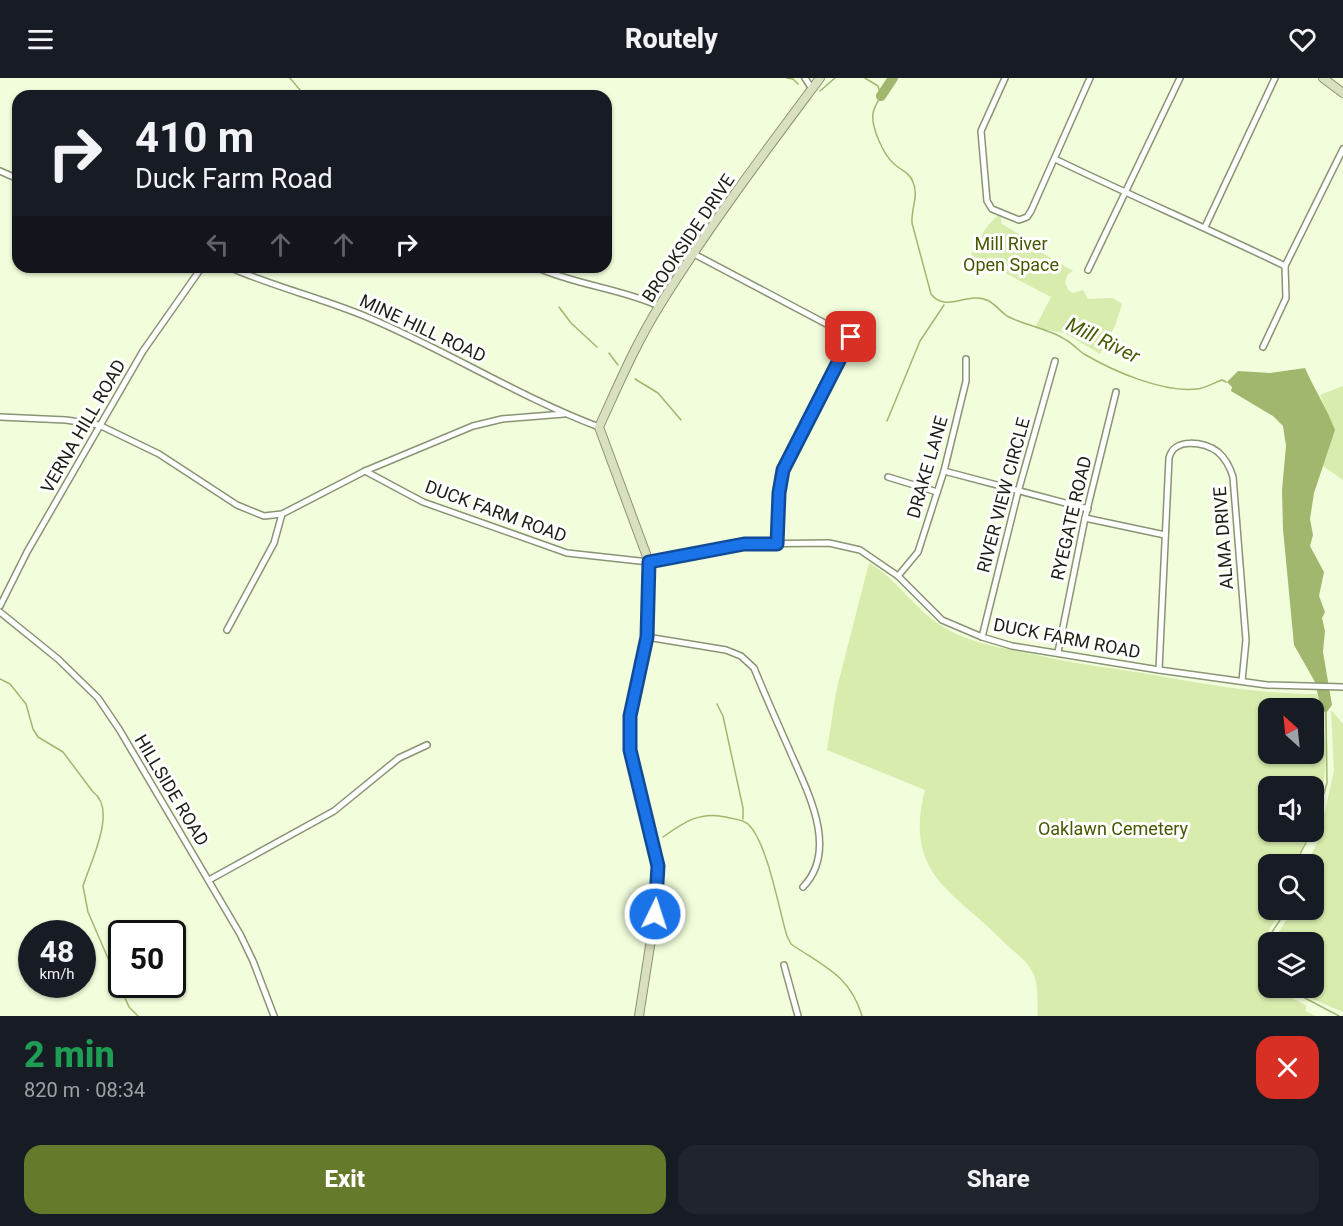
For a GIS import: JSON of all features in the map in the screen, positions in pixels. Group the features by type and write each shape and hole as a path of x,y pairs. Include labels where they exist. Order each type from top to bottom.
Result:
{"main road":[{"name":"BROOKSIDE DRIVE","path":"599,427 659,306 753,169 820,78"},
{"path":"1323,78 1343,93"},
{"path":"599,427 649,562 647,637 630,716 630,750 658,866 655,914 639,1016"}],"street":[{"path":"805,78 812,89"},
{"path":"1005,78 981,131 987,201 990,207 1002,214 1012,219 1023,220 1031,211 1090,78"},
{"path":"1088,270 1179,78"},
{"path":"1205,227 1275,78"},
{"path":"1263,347 1286,298 1285,267 1343,149"},
{"path":"1055,159 1205,227 1285,267"},
{"path":"694,254 851,337 783,470 779,493 777,544"},
{"name":"VERNA HILL ROAD","path":"0,606 27,552 99,425 143,351 198,273"},
{"name":"MINE HILL ROAD","path":"246,273 366,317 444,352 564,414 599,427"},
{"path":"551,273 569,280 631,294 659,306"},
{"name":"DRAKE LANE","path":"898,576 918,552 944,471 966,381 966,359"},
{"name":"RIVER VIEW CIRCLE","path":"982,637 1054,361"},
{"name":"RYEGATE ROAD","path":"1058,652 1085,518 1116,392"},
{"path":"0,417 66,420 99,425 159,454 249,511 264,516 282,513 365,471 473,426 502,420 564,414"},
{"name":"ALMA DRIVE","path":"1160,670 1170,453 1176,446 1183,444 1199,445 1216,451 1226,460 1233,477 1246,640 1242,681"},
{"name":"DUCK FARM ROAD","path":"365,471 423,502 567,553 649,562 744,544 829,543 860,550 898,576 942,620 982,637 1012,646 1242,681 1307,687 1340,687"},
{"path":"944,471 1088,509"},
{"path":"888,477 937,492"},
{"path":"227,630 274,543 282,513"},
{"path":"1085,518 1165,535"},
{"name":"HILLSIDE ROAD","path":"0,612 58,659 98,698 209,880 253,960 274,1016"},
{"path":"647,637 726,650 741,656 754,668 815,810 819,853 810,879 803,887"},
{"path":"209,880 334,811 399,758 427,745"},
{"path":"784,964 798,1016"}],"green space":[{"name":"Mill River Open Space","path":"1000,214 1002,224 1022,236 1039,251 1073,271 1068,274 1065,282 1068,290 1073,293 1083,290 1088,299 1113,298 1122,304 1115,326 1100,354 1065,333 1035,328 1051,297 971,255 987,227"},
{"path":"1343,386 1343,480 1323,466 1335,430 1320,395"},
{"name":"Oaklawn Cemetery","path":"869,563 889,578 934,621 958,634 996,647 1255,691 1317,694 1318,698 1258,698 1258,764 1324,764 1324,732 1326,757 1324,781 1324,776 1258,776 1258,842 1304,842 1300,854 1258,854 1258,920 1275,920 1268,932 1258,932 1258,998 1292,998 1306,1005 1306,1011 1315,1016 1038,1016 1036,981 1030,967 952,895 928,863 921,843 920,819 925,790 827,750 836,692"},
{"path":"1331,710 1343,724 1343,1012 1311,998 1324,998 1324,932 1279,932 1287,920 1324,920 1324,854 1312,854 1318,842 1324,842 1324,815 1334,771"}],"shaded area":[{"path":"1305,368 1335,430 1314,493 1310,519 1313,535 1310,546 1324,572 1319,596 1325,612 1322,618 1325,631 1323,652 1332,705 1326,713 1324,698 1319,698 1315,682 1294,645 1283,529 1282,490 1286,446 1283,426 1273,416 1231,391 1232,387 1227,382 1238,371 1270,373"}],"waterway":[{"path":"290,78 300,90"},
{"path":"787,78 793,79 798,84"},
{"path":"820,91 835,78"},
{"name":"Mill River","path":"865,78 878,86 881,96 873,113 879,140 890,160 908,174 915,187 912,223 931,294 937,300 950,302 981,298 989,301 1007,316 1059,336 1096,361 1154,384 1169,388 1197,389 1222,380 1226,382"},
{"name":"Mill River","path":"881,96 893,78"},
{"path":"887,421 920,341 944,305"},
{"path":"559,307 571,323 597,347"},
{"path":"609,353 618,365"},
{"path":"635,379 658,393 681,420"},
{"path":"0,679 10,684 26,704 33,729 38,737 63,752 100,800 103,823 96,851 83,886 88,912 129,1007 138,1016"},
{"path":"717,704 723,716 743,808 743,819"},
{"name":"Mill River","path":"1324,793 1327,783 1326,713"},
{"path":"663,837 685,822 708,815 737,819 748,824 755,833 767,860 791,944 843,981 857,1002 862,1016"},
{"name":"Mill River","path":"1301,854 1306,842"},
{"name":"Mill River","path":"1273,932 1280,920"},
{"name":"Mill River","path":"1305,998 1339,1016"}],"route":[{"path":"655,914 658,866 655,844 630,750 630,716 647,637 649,562 744,544 777,544 779,493 783,470 851,337"}]}
